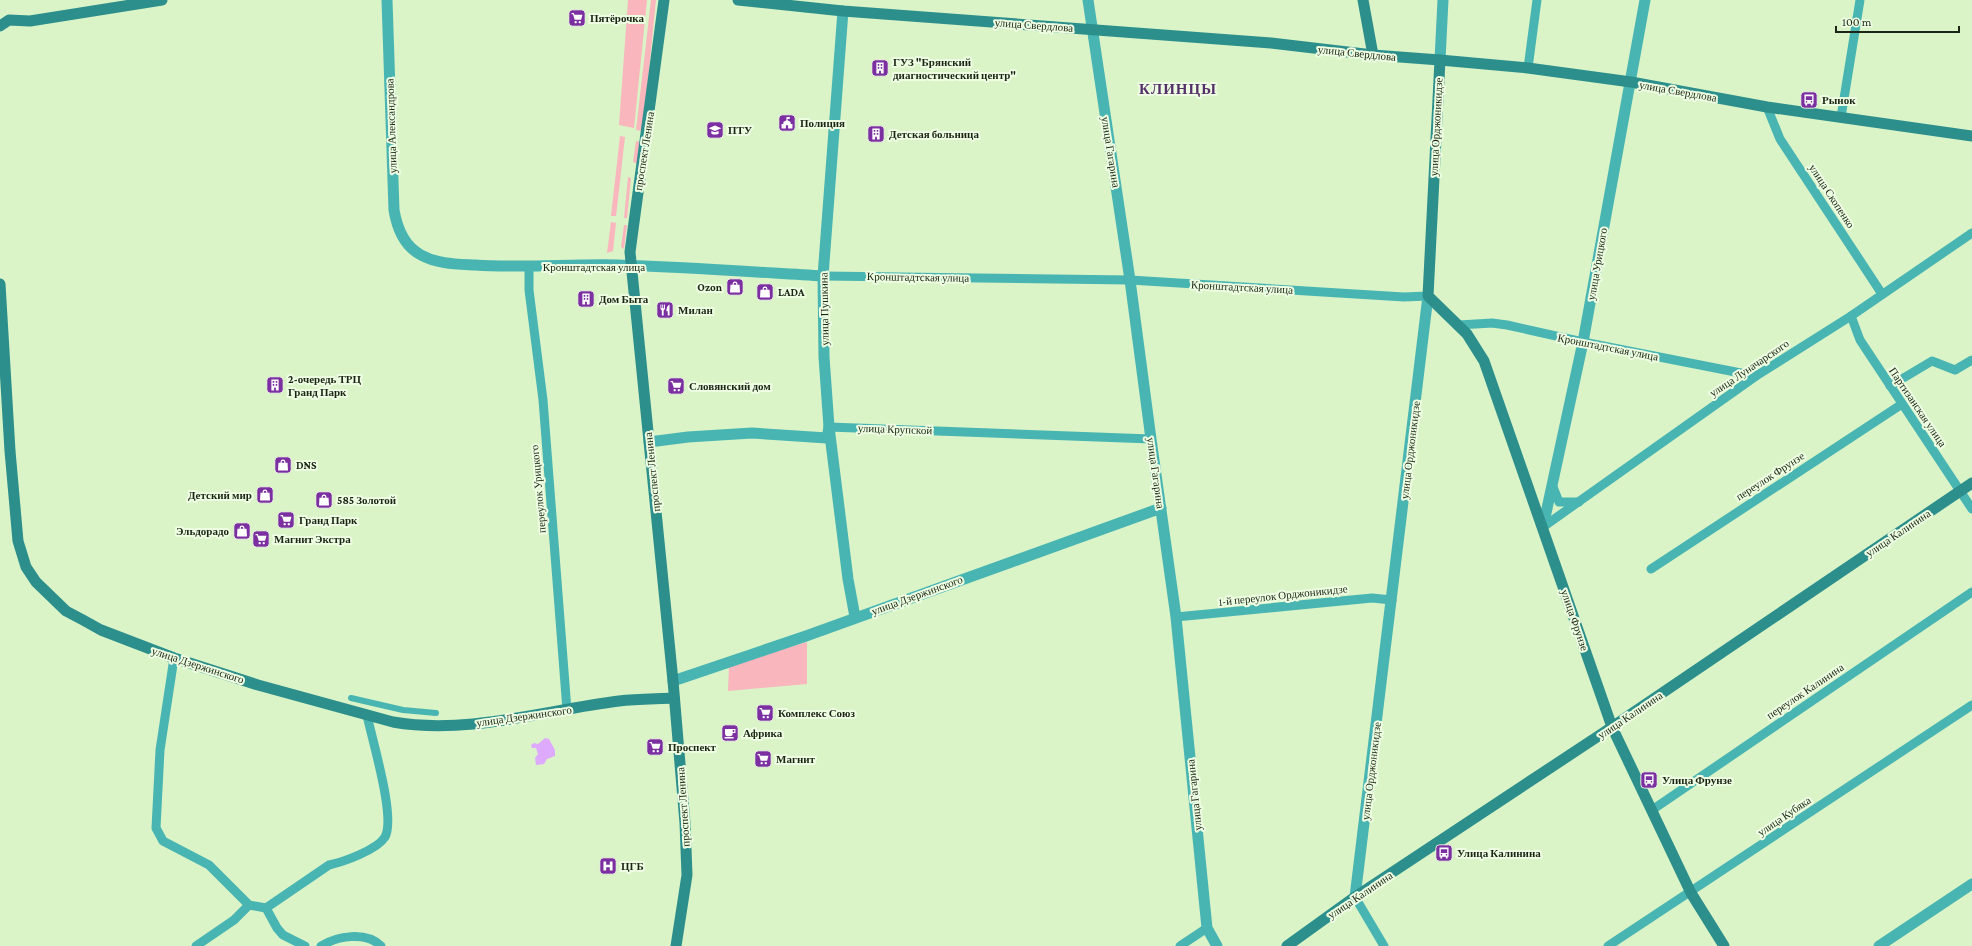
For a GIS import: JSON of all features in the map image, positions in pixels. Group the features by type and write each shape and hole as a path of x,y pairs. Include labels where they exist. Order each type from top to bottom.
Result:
{"main road":[{"path":"3,21 30,21 162,0"},
{"name":"проспект Ленина","path":"664,0 631,246 630,266 650,442 685,823 687,875 676,946"},
{"name":"улица Свердлова","path":"738,0 843,6 1092,30 1271,43 1373,56 1528,68 1631,82 1767,107 1972,136"},
{"path":"1363,0 1373,56"},
{"name":"улица Орджоникидзе","path":"1428,296 1440,60"},
{"name":"улица Дзержинского","path":"0,284 2,359 18,541 26,567 36,582 66,611 101,630 174,658 367,715 410,725 444,725 499,720 619,701 674,698"},
{"name":"улица Фрунзе","path":"1428,296 1467,334 1484,361 1612,727 1691,893 1724,946"},
{"name":"улица Калинина","path":"1287,946 1355,897 1612,727 1972,483"}],"street":[{"name":"улица Александрова","path":"387,0 394,210 399,230 411,248"},
{"name":"улица Гагарина","path":"1088,0 1130,280 1150,439 1176,617 1207,928 1217,946"},
{"name":"улица Орджоникидзе","path":"1440,60 1443,0"},
{"path":"1528,68 1537,0"},
{"name":"улица Урицкого","path":"1543,527 1583,342 1645,0"},
{"path":"1841,117 1860,0"},
{"name":"улица Пушкина","path":"843,6 823,276 824,357 829,427 848,579 855,617"},
{"name":"улица Скопенко","path":"1767,107 1780,139 1882,294"},
{"name":"улица Луначарского","path":"1543,527 1756,376 1851,316 1972,233"},
{"name":"Кронштадтская улица","path":"411,248 422,256 443,262 529,267 630,266 823,276 1130,280 1396,296 1428,296"},
{"name":"переулок Урицкого","path":"529,267 529,290 542,400 568,710"},
{"name":"улица Орджоникидзе","path":"1355,897 1428,296"},
{"name":"Партизанская улица","path":"1851,316 1860,340 1972,509"},
{"name":"Кронштадтская улица","path":"1459,325 1492,323 1507,325 1583,342 1756,376"},
{"path":"1890,386 1932,361 1955,370 1972,360"},
{"name":"переулок Фрунзе","path":"1651,569 1902,404"},
{"path":"650,442 688,437 752,433 827,438 829,427"},
{"name":"улица Крупской","path":"829,427 1150,439"},
{"path":"1552,487 1559,502 1579,502"},
{"name":"улица Дзержинского","path":"673,681 806,636 855,617 1161,508"},
{"name":"переулок Калинина","path":"1652,810 1972,592"},
{"name":"1-й переулок Орджоникидзе","path":"1176,617 1372,598 1392,600"},
{"path":"174,658 160,750 155,818 156,828 163,841 208,865 249,905 266,908 329,865 341,863 377,845 384,838 389,828 388,811 367,715"},
{"path":"351,698 403,710 436,713"},
{"name":"улица Кубяка","path":"1608,946 1691,893 1972,705"},
{"path":"1880,946 1972,884"},
{"path":"1355,897 1384,946"},
{"path":"196,946 234,920 249,905"},
{"path":"266,908 277,928 283,935 305,946"},
{"path":"1180,946 1207,928"},
{"path":"321,946 331,940 360,937 381,946"}],"shaded area":[{"path":"628,0 647,0 634,128 619,125"},
{"path":"651,0 656,0 643,131 636,130"},
{"path":"620,136 625,137 616,216 611,216"},
{"path":"636,141 641,142 638,164 633,162"},
{"path":"628,177 631,178 627,218 624,218"},
{"path":"611,222 616,223 613,251 607,253"},
{"path":"624,225 627,225 624,249 621,247"},
{"path":"807,642 807,684 728,691 729,665"},
{"path":"545,738 549,739 555,750 555,756 547,759 544,764 536,765 535,758 538,754 536,748 532,748 531,745 534,743 538,744"}],"place":[{"name":"Пятёрочка","path":"577,18"},
{"name":"ГУЗ \"Брянский диагностический центр\"","path":"880,68"},
{"name":"Рынок","path":"1809,100"},
{"name":"Полиция","path":"787,123"},
{"name":"ПТУ","path":"715,130"},
{"name":"Детская больница","path":"876,134"},
{"name":"Ozon","path":"735,287"},
{"name":"LADA","path":"765,292"},
{"name":"Дом Быта","path":"586,299"},
{"name":"Милан","path":"665,310"},
{"name":"2-очередь ТРЦ Гранд Парк","path":"275,385"},
{"name":"Словянский дом","path":"676,386"},
{"name":"DNS","path":"283,465"},
{"name":"Детский мир","path":"265,495"},
{"name":"585 Золотой","path":"324,500"},
{"name":"Гранд Парк","path":"286,520"},
{"name":"Эльдорадо","path":"242,531"},
{"name":"Магнит Экстра","path":"261,539"},
{"name":"Комплекс Союз","path":"765,713"},
{"name":"Африка","path":"730,733"},
{"name":"Проспект","path":"655,747"},
{"name":"Магнит","path":"763,759"},
{"name":"Улица Фрунзе","path":"1649,780"},
{"name":"Улица Калинина","path":"1444,853"},
{"name":"ЦГБ","path":"608,866"}],"district":[{"name":"КЛИНЦЫ","path":"1178,89"}]}
